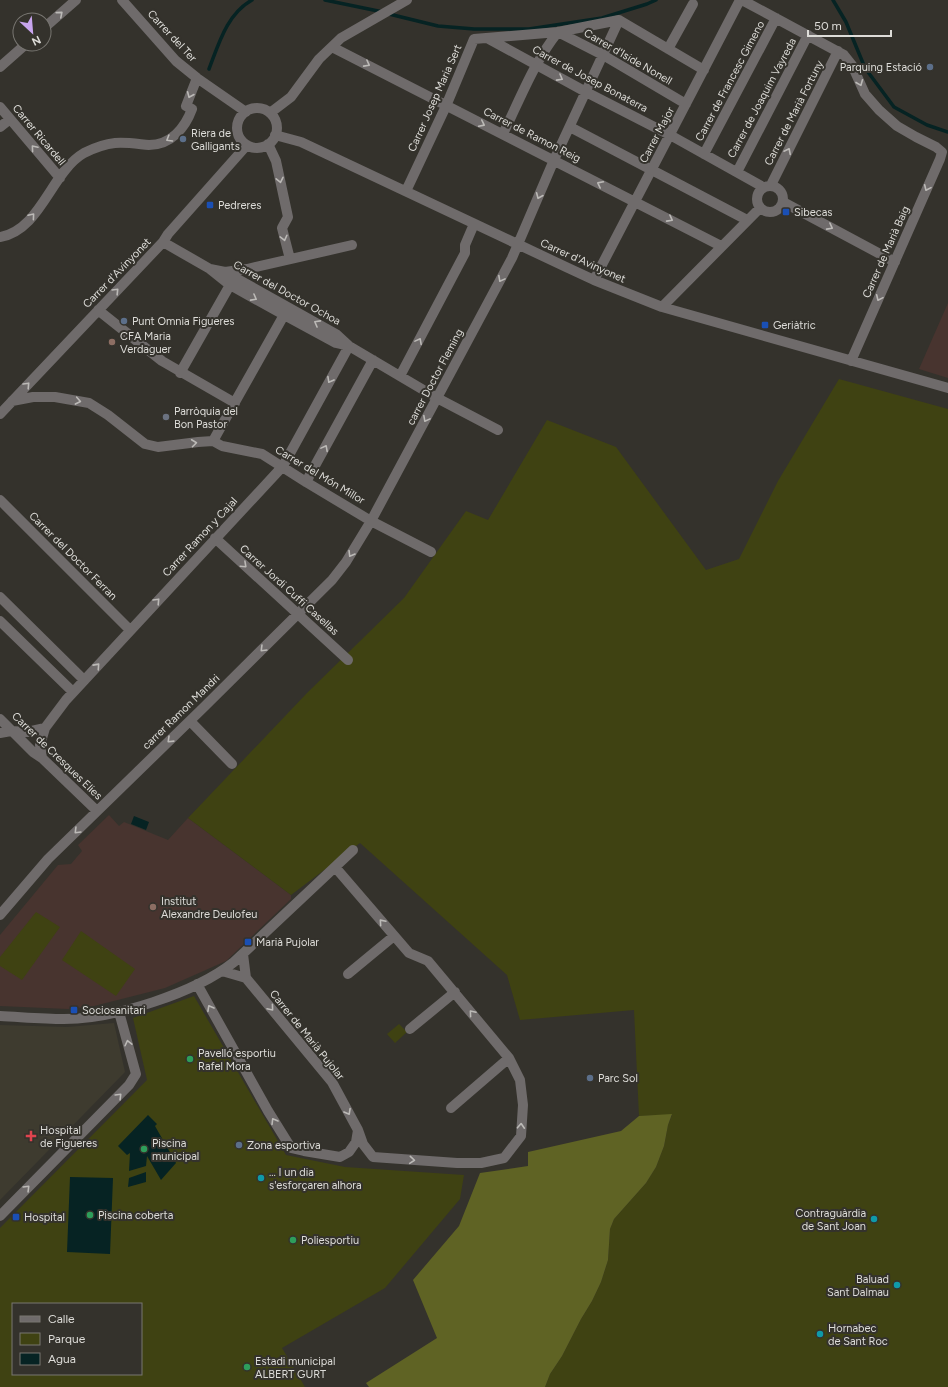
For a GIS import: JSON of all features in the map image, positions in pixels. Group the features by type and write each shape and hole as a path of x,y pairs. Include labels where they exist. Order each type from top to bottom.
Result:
{"street":[{"path":"52,21 76,0"},
{"name":"Carrer del Ter","path":"122,0 176,61 197,78 246,112"},
{"path":"270,113 290,97 319,59 341,38 407,0"},
{"path":"741,0 838,51"},
{"name":"Carrer Major","path":"594,280 741,0"},
{"path":"668,49 693,4"},
{"name":"Carrer de Francesc Gimeno","path":"704,154 776,18"},
{"path":"619,20 704,70"},
{"name":"Carrer Josep Maria Sert","path":"406,191 446,106 474,39 490,39 558,32 619,20"},
{"name":"carrer Doctor Fleming","path":"372,521 519,245 554,160 619,20"},
{"path":"503,134 536,65 546,47 558,32"},
{"name":"Carrer d'Iside Nonell","path":"558,32 603,55 686,104"},
{"name":"Carrer de Joaquim Vayreda","path":"737,172 808,35"},
{"name":"Carrer de Josep Bonaterra","path":"490,39 586,92 670,135 737,172 767,186"},
{"name":"Carrer de Ramon Reig","path":"332,47 721,246"},
{"name":"Carrer de Marià Baig","path":"838,51 848,60 863,91 879,110 897,126 936,147 942,152 851,361"},
{"name":"Carrer de Marià Fortuny","path":"767,186 838,51"},
{"path":"0,67 17,52"},
{"path":"0,237 7,236 24,225 45,200 71,164 82,154 101,145 117,142 151,145 167,142 182,129 190,114 192,109 186,106 197,78"},
{"name":"Carrer Ricardell","path":"0,107 60,178"},
{"path":"258,108 270,113 276,123 276,135 268,144 257,148 242,140 237,128 241,116 252,109 258,108"},
{"path":"0,127 10,119"},
{"path":"570,127 747,220"},
{"name":"Carrer d'Avinyonet","path":"276,135 301,142 594,280 662,307 948,388"},
{"name":"Carrer d'Avinyonet","path":"0,414 163,242 168,234 247,144"},
{"path":"268,144 276,161 288,217 282,228 290,259"},
{"path":"767,186 778,188 783,194 783,202 779,209 773,212 766,212 760,208 756,201 758,193 767,186"},
{"path":"783,202 895,262"},
{"path":"662,307 760,208"},
{"path":"400,376 465,253 465,244 474,224"},
{"name":"Carrer del Doctor Ochoa","path":"163,242 210,269 230,285 336,343 349,346"},
{"path":"225,272 246,269 352,245"},
{"name":"Carrer del Doctor Ochoa","path":"210,269 225,272 336,334 349,346 437,398 498,430"},
{"path":"180,373 230,285"},
{"path":"98,310 162,361 180,373 235,403"},
{"path":"213,442 284,315"},
{"name":"Carrer Ramon y Cajal","path":"42,758 40,745 45,728 73,692 283,466 349,346"},
{"path":"306,482 373,360"},
{"name":"Carrer del Món Millor","path":"12,401 33,397 55,397 89,403 108,415 145,444 158,447 198,442 213,442 222,446 262,454 372,521 431,552"},
{"name":"Carrer del Doctor Ferran","path":"0,500 130,630"},
{"name":"carrer Ramon Mandri","path":"0,915 48,859 298,615 337,574 372,521"},
{"name":"Carrer Jordi Cuffi Casellas","path":"215,538 348,660"},
{"path":"0,597 84,680"},
{"path":"0,621 73,692"},
{"name":"Carrer de Cresques Elies","path":"0,719 33,752 42,758 97,811"},
{"path":"190,721 232,764"},
{"path":"0,734 11,731 27,732 45,728"},
{"path":"0,1016 65,1019 119,1012 167,997 197,984 222,971 243,954 353,850"},
{"name":"Carrer de Marià Pujolar","path":"246,978 332,1082 358,1130 363,1144 373,1157 457,1164 481,1163 504,1158 521,1136 522,1113 520,1080 509,1058 428,961 409,953 335,867"},
{"path":"348,974 394,936"},
{"path":"222,971 246,978 243,954"},
{"path":"197,984 291,1148 340,1157 349,1152 356,1142 358,1130"},
{"path":"410,1029 455,992"},
{"path":"0,1216 129,1085 136,1074 119,1012"},
{"path":"451,1108 509,1058"}],"shaded area":[{"path":"948,303 948,378 919,369"},
{"name":"Institut Alexandre Deulofeu","path":"109,815 119,826 124,822 168,840 188,818 291,895 291,899 226,961 165,988 94,1006 68,1009 0,1006 0,935 58,865 71,864 82,851 78,845"},
{"name":"Hospital de Figueres","path":"114,1023 125,1072 0,1200 0,1025 67,1027"}],"green space":[{"path":"839,379 948,409 948,1387 545,1387 550,1374 562,1356 601,1282 608,1260 610,1229 614,1219 646,1183 656,1167 664,1146 668,1125 672,1115 639,1116 634,1010 520,1020 507,975 360,843 291,895 188,818 307,693 404,598 466,511 488,520 547,420 616,447 706,570 739,559 778,481"},
{"path":"36,912 60,927 22,980 0,966 0,957"},
{"path":"81,931 135,969 116,996 62,960"},
{"path":"194,996 286,1155 345,1167 464,1175 460,1199 385,1288 282,1348 305,1387 0,1387 0,1228 147,1080 133,1018"},
{"path":"399,1024 407,1032 395,1043 387,1034"},
{"path":"672,1114 668,1125 664,1146 656,1167 646,1183 614,1219 610,1229 608,1260 601,1282 562,1356 550,1374 545,1387 369,1387 366,1383 437,1338 413,1280 459,1226 480,1173 528,1166 528,1152 621,1131 639,1116"}],"water":[{"path":"134,816 149,822 146,830 131,824"},
{"name":"Piscina municipal","path":"148,1115 157,1124 155,1126 176,1163 161,1180 147,1156 146,1166 129,1171 130,1153 127,1155 118,1146"},
{"path":"146,1172 146,1182 128,1187 129,1178"},
{"name":"Piscina coberta","path":"70,1177 113,1178 110,1254 67,1252"}],"waterway":[{"path":"209,69 220,39 230,21 243,6 252,0"},
{"path":"325,0 383,12"},
{"path":"389,14 438,26 474,29 529,29 602,18 656,0"},
{"path":"833,0 846,22 865,68 894,107 927,125 948,132"}],"place":[{"name":"Parquing Estació","path":"930,67"},
{"name":"Riera de Galligants","path":"183,139"},
{"name":"Pedreres","path":"210,205"},
{"name":"Sibecas","path":"786,212"},
{"name":"Punt Omnia Figueres","path":"124,321"},
{"name":"Geriàtric","path":"765,325"},
{"name":"CFA Maria Verdaguer","path":"112,342"},
{"name":"Parròquia del Bon Pastor","path":"166,417"},
{"name":"Institut Alexandre Deulofeu","path":"153,907"},
{"name":"Marià Pujolar","path":"248,942"},
{"name":"Sociosanitari","path":"74,1010"},
{"name":"Pavelló esportiu Rafel Mora","path":"190,1059"},
{"name":"Parc Sol","path":"590,1078"},
{"name":"Hospital de Figueres","path":"31,1136"},
{"name":"Zona esportiva","path":"239,1145"},
{"name":"Piscina municipal","path":"144,1149"},
{"name":"... I un dia s'esforçaren alhora","path":"261,1178"},
{"name":"Piscina coberta","path":"90,1215"},
{"name":"Hospital","path":"16,1217"},
{"name":"Contraguàrdia de Sant Joan","path":"874,1219"},
{"name":"Poliesportiu","path":"293,1240"},
{"name":"Baluad Sant Dalmau","path":"897,1285"},
{"name":"Hornabec de Sant Roc","path":"820,1334"},
{"name":"Estadi municipal ALBERT GURT","path":"247,1367"}]}
